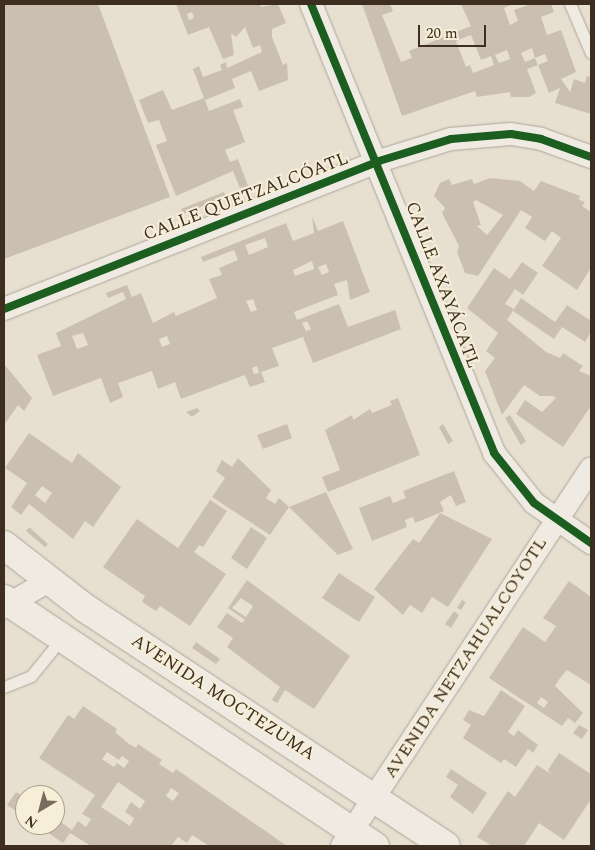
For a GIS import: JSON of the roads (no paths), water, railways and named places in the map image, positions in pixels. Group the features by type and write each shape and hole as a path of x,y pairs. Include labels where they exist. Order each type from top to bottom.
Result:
{"street":[{"name":"CALLE AXAYÁCATL","path":"311,4 379,161 482,428 514,480 556,521 591,543"},
{"name":"CALLE QUETZALCÓATL","path":"4,308 379,161 451,139 511,134 541,139 591,157"},
{"name":"AVENIDA NETZAHUALCOYOTL","path":"347,839 591,469"},
{"name":"AVENIDA MOCTEZUMA","path":"4,546 47,582 446,846"},
{"path":"6,603 47,582"},
{"path":"6,603 62,638 347,839 375,846"}],"lane":[{"path":"570,4 591,53"},
{"path":"4,687 31,676 62,638"}]}
